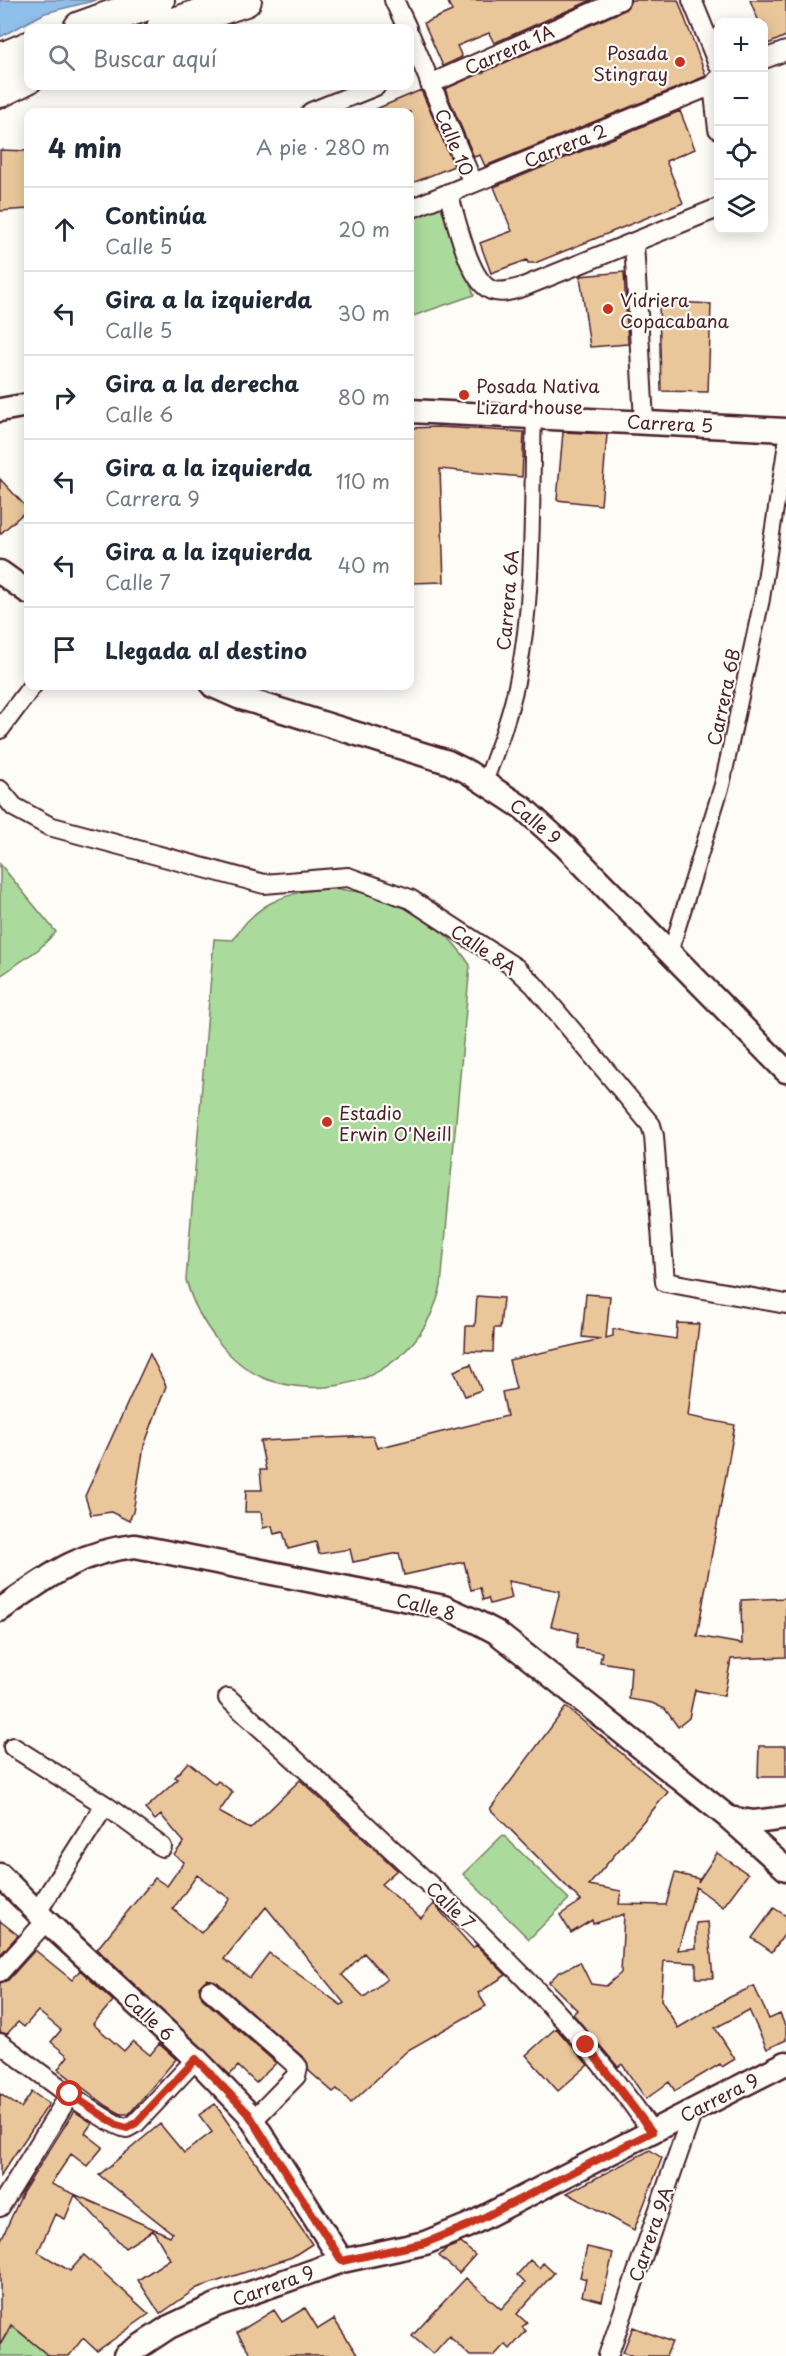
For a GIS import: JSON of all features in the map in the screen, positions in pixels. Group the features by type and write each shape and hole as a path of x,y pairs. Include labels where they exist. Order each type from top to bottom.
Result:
{"highway":[{"path":"91,24 158,0"},
{"path":"175,24 245,0"},
{"path":"0,60 24,50"},
{"path":"0,91 24,79"}],"street":[{"path":"394,0 405,24"},
{"name":"Carrera 1A","path":"430,84 620,0"},
{"path":"692,0 714,54"},
{"path":"768,58 786,51"},
{"name":"Calle 10","path":"416,69 430,84 473,183"},
{"name":"Carrera 2","path":"414,207 714,83"},
{"path":"321,108 366,90"},
{"path":"448,193 472,267 479,280 490,290 499,292 524,287 714,209"},
{"path":"634,242 644,421"},
{"path":"0,410 24,406"},
{"name":"Carrera 5","path":"414,411 644,421 786,430"},
{"name":"Carrera 6A","path":"485,782 499,745 518,678 528,608 534,416"},
{"name":"Carrera 6B","path":"670,953 722,785 762,599 786,443"},
{"path":"0,572 24,589"},
{"path":"0,729 29,690"},
{"name":"Calle 9","path":"222,690 238,697 448,762 485,782 523,808 566,846 786,1071"},
{"name":"Calle 8A","path":"0,790 14,807 49,826 264,884 348,877 410,899 516,968 534,985 644,1114 654,1136 665,1282 786,1304"},
{"path":"759,1042 775,1047 786,1046"},
{"name":"Calle 8","path":"0,1610 50,1576 82,1558 105,1549 135,1546 444,1607 496,1632 729,1818 786,1869"},
{"name":"Calle 7","path":"228,1698 348,1807 534,1987 586,2045 652,2132"},
{"path":"13,1747 105,1805 162,1848"},
{"path":"0,1972 41,1916 105,1805"},
{"path":"729,1818 754,1822 786,1818"},
{"name":"Calle 6","path":"0,1875 41,1916 196,2059 253,2120 342,2261"},
{"path":"210,1990 298,2067 296,2076 253,2120"},
{"path":"0,2043 70,2094 117,2125 127,2128 136,2123 196,2059"},
{"name":"Carrera 9","path":"125,2356 169,2327 216,2305 342,2261 425,2243 467,2226 786,2063"},
{"path":"0,2207 70,2094"},
{"name":"Carrera 9A","path":"608,2356 693,2111"}],"green space":[{"path":"441,206 474,295 414,316 414,217"},
{"path":"0,864 56,932 39,949 0,976"},
{"name":"Estadio Erwin O'Neill","path":"321,889 366,893 406,906 424,916 440,930 470,965 441,1286 431,1313 417,1337 399,1356 378,1371 354,1382 328,1387 301,1387 272,1381 257,1375 229,1354 217,1341 198,1311 186,1280 214,939 233,940 250,918 270,903 294,894"},
{"path":"503,1835 569,1899 529,1939 463,1874"},
{"path":"12,2326 49,2356 0,2356 0,2345"}],"water":[{"path":"0,0 97,0 45,13 0,37"}],"building":[{"path":"447,0 592,0 494,43 489,33 457,46 462,57 443,66 424,23 452,11"},
{"path":"631,0 678,0 706,76 485,166 480,155 474,157 445,89 625,10"},
{"path":"750,0 786,0 786,36 768,44 768,18 757,18"},
{"path":"421,90 454,166 414,182 414,108 378,108"},
{"path":"680,111 695,149 666,161 683,203 535,263 528,263 527,260 491,273 480,243 512,231 494,187"},
{"path":"0,150 24,151 24,209 0,211"},
{"name":"Vidriera Copacabana","path":"624,272 628,344 590,347 580,276"},
{"path":"659,301 711,304 708,392 661,391"},
{"path":"414,428 524,432 522,477 440,469 444,582 414,583"},
{"path":"563,432 607,434 601,505 557,500"},
{"path":"0,479 24,505 24,513 0,534"},
{"path":"586,1294 610,1296 606,1338 613,1336 613,1329 676,1339 677,1323 699,1324 688,1416 735,1425 697,1636 742,1644 741,1600 786,1598 786,1657 731,1659 724,1696 695,1690 689,1718 678,1727 665,1709 652,1703 629,1699 631,1667 600,1662 602,1652 576,1648 578,1633 551,1626 560,1591 508,1581 512,1598 490,1604 488,1598 483,1600 480,1588 471,1590 464,1562 404,1575 399,1553 353,1562 350,1549 319,1554 316,1542 288,1549 283,1532 274,1534 272,1526 263,1528 261,1512 245,1512 246,1490 262,1490 260,1470 266,1470 260,1441 373,1436 377,1448 507,1416 502,1392 516,1389 509,1360 601,1339 582,1337"},
{"path":"477,1296 503,1298 500,1328 494,1328 493,1352 465,1351 466,1326 475,1326"},
{"path":"150,1354 166,1386 144,1446 133,1512 129,1521 111,1512 91,1515 85,1496"},
{"path":"471,1364 481,1390 465,1396 454,1371"},
{"path":"566,1707 668,1792 589,1885 621,1891 619,1904 666,1905 675,1873 699,1879 698,1882 717,1853 748,1874 723,1907 696,1887 678,1950 696,1948 696,1923 708,1922 713,1978 696,1978 696,1963 664,1961 661,2000 678,2028 730,1997 754,1986 769,2019 780,2014 786,2028 786,2040 767,2049 749,2010 715,2028 735,2059 722,2067 720,2064 675,2091 669,2082 646,2099 622,2064 618,2067 573,2014 577,2010 549,1982 558,1973 580,1962 591,1984 606,1986 621,1973 624,1914 593,1924 592,1920 571,1933 560,1915 581,1901 490,1809"},
{"path":"759,1746 786,1746 786,1777 758,1777"},
{"path":"188,1762 215,1784 218,1781 233,1792 219,1812 250,1829 300,1780 397,1870 381,1884 421,1918 434,1904 473,1948 476,1945 506,1975 478,1993 486,2006 408,2050 351,2103 337,2089 333,2092 309,2071 305,2059 217,1982 207,1979 199,1987 202,1998 276,2063 256,2083 238,2066 230,2075 97,1949 155,1878 167,1886 184,1862 174,1855 184,1842 161,1815 155,1820 145,1809 178,1779 175,1777","holes":["197,1875 230,1899 201,1933 173,1909","266,1907 344,2003 341,2005 269,1953 250,1978 224,1959","364,1953 387,1979 364,1997 342,1975"]},
{"path":"774,1908 786,1916 786,1932 772,1952 752,1938"},
{"path":"0,1921 18,1935 0,1955"},
{"path":"35,1950 72,1980 80,1970 113,2001 93,2024 124,2051 133,2041 150,2055 159,2044 176,2059 129,2114 121,2114 107,2106 58,2069 68,2056 51,2042 61,2030 38,2011 24,2027 18,2022 7,2034 0,2032 0,1983 8,1980"},
{"path":"556,2028 588,2065 558,2091 526,2055"},
{"path":"32,2092 49,2104 0,2176 0,2094 21,2108"},
{"path":"215,2104 312,2244 292,2257 197,2288 160,2314 138,2280 170,2259 153,2230 125,2248 75,2195 65,2219 55,2214 38,2252 70,2271 84,2255 149,2314 97,2351 83,2338 69,2356 49,2356 11,2325 0,2345 0,2242 23,2192 74,2111 92,2123 85,2133 103,2147 87,2166 71,2154 51,2184 170,2236 172,2233 99,2175 160,2124 184,2153 212,2132 199,2115"},
{"path":"650,2150 662,2158 634,2230 567,2193"},
{"path":"461,2243 475,2255 459,2273 439,2256 446,2249"},
{"path":"587,2247 613,2253 602,2301 582,2296 586,2279 580,2277"},
{"path":"530,2260 539,2268 543,2263 554,2273 517,2314 527,2323 522,2327 526,2331 510,2349 505,2344 494,2356 470,2356 449,2336 433,2354 412,2336 466,2278 501,2309 525,2283 517,2275"},
{"path":"305,2308 318,2329 334,2319 358,2356 252,2356 237,2333 274,2310 282,2322"},
{"path":"633,2327 672,2342 666,2356 633,2356 623,2352"}],"place":[{"name":"Posada Stingray","path":"680,62"},
{"name":"Vidriera Copacabana","path":"608,309"},
{"name":"Posada Nativa Lizard house","path":"464,395"},
{"name":"Estadio Erwin O'Neill","path":"327,1122"}],"route":[{"path":"70,2094 117,2125 127,2128 136,2123 196,2059 248,2113 342,2261 425,2243 467,2226 652,2132 586,2045"}]}
